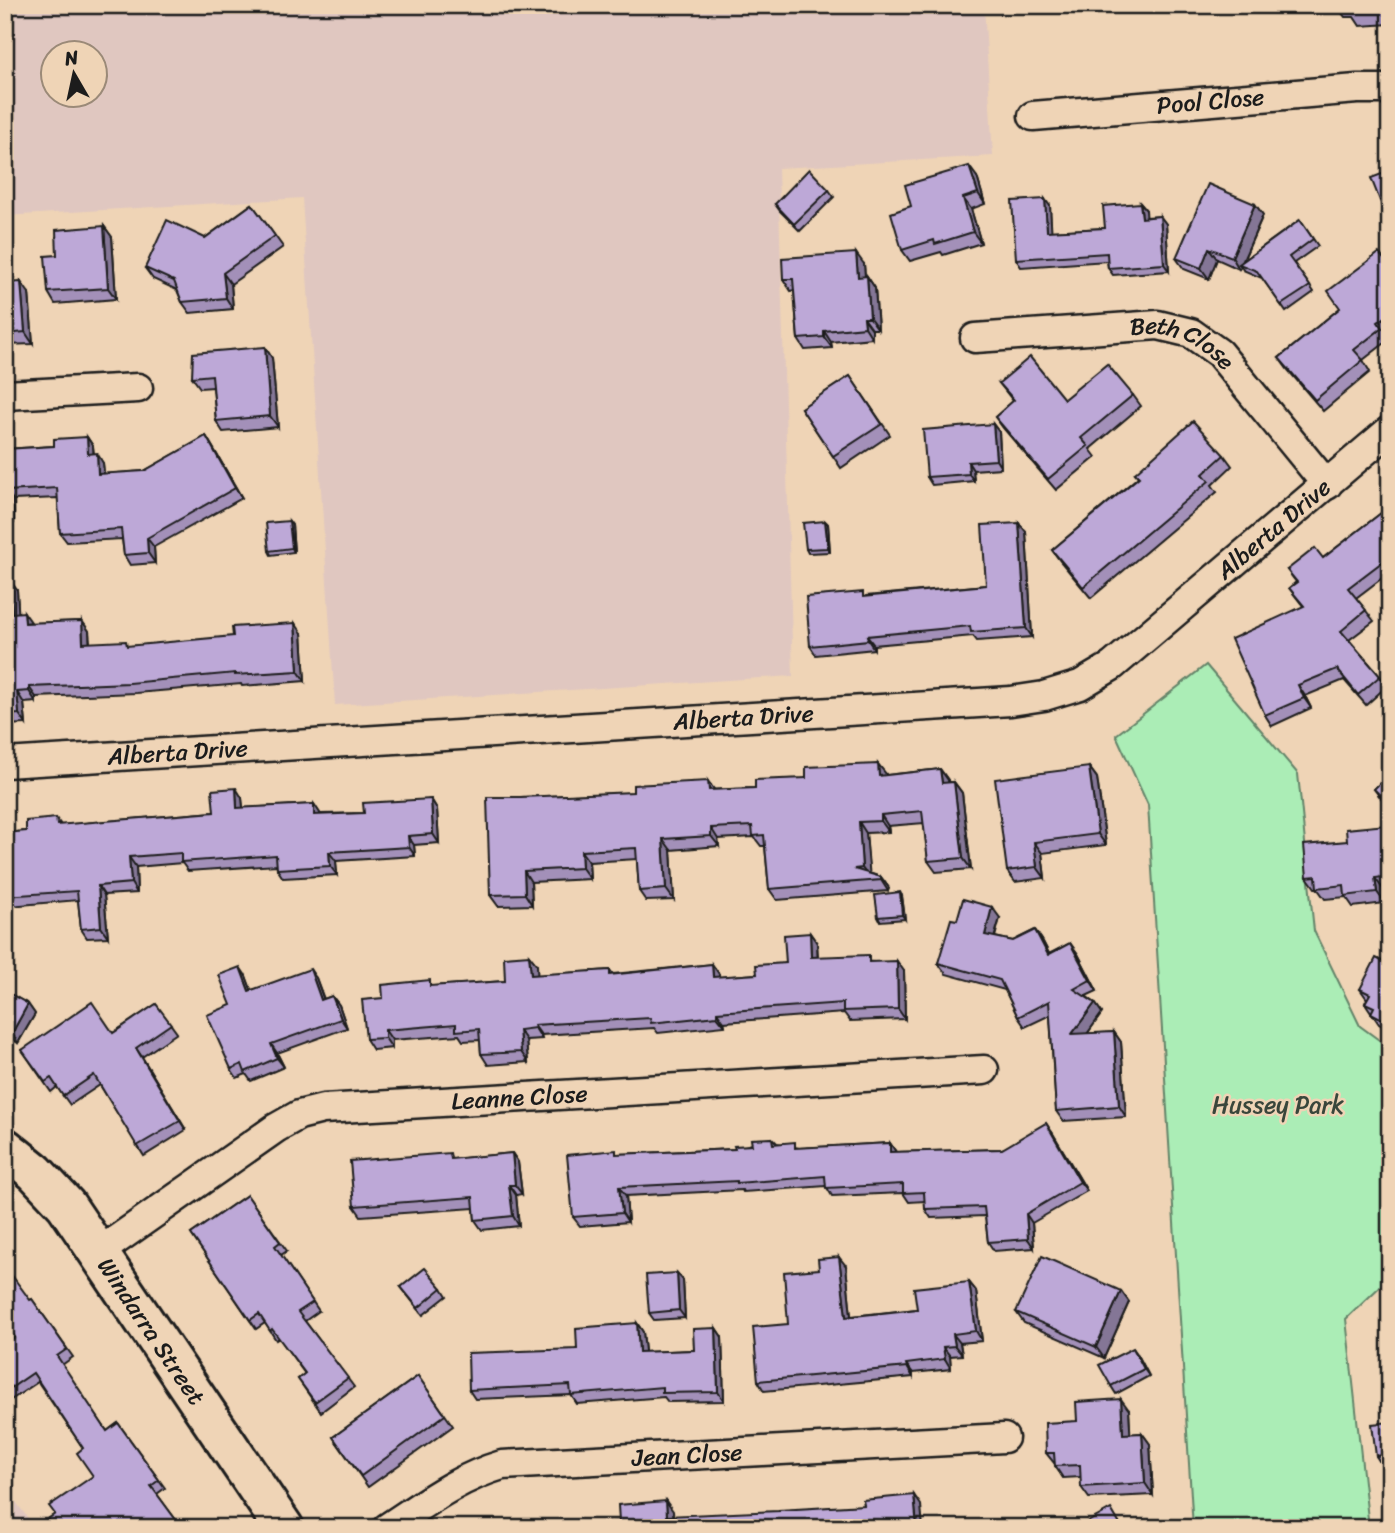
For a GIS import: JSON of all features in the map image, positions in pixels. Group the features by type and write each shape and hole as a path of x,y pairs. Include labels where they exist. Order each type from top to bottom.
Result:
{"street":[{"name":"Pool Close","path":"1032,116 1357,89 1390,89"},
{"name":"Beth Close","path":"975,338 1158,325 1191,332 1219,353 1326,485"},
{"path":"5,395 138,388"},
{"name":"Alberta Drive","path":"5,763 1011,701 1044,696 1080,685 1112,666 1390,430"},
{"name":"Leanne Close","path":"99,1252 276,1128 299,1115 323,1109 984,1070"},
{"name":"Windarra Street","path":"5,1148 34,1172 66,1205 284,1528"},
{"name":"Jean Close","path":"387,1528 451,1485 480,1471 502,1465 1004,1438"}],"shaded area":[{"path":"5,5 984,5 993,156 778,168 793,676 335,705 302,198 5,216"},
{"path":"5,1487 35,1528 5,1528"}],"green space":[{"name":"Hussey Park","path":"1206,665 1298,774 1314,931 1360,1026 1390,1048 1390,1277 1346,1319 1369,1528 1193,1528 1148,805 1116,735"}],"building":[{"path":"1349,5 1390,5 1390,9 1350,11"},
{"path":"969,166 978,193 963,198 973,232 935,244 934,240 902,250 891,213 911,206 905,185"},
{"path":"809,169 829,190 794,224 775,204"},
{"path":"1390,171 1390,226 1371,178"},
{"path":"1208,184 1255,204 1232,257 1209,248 1201,268 1176,258"},
{"path":"1045,199 1047,231 1105,228 1103,206 1140,203 1142,218 1160,216 1164,264 1108,268 1107,253 1016,259 1012,201"},
{"path":"252,204 275,236 223,273 226,298 182,302 174,281 145,268 167,220 205,238"},
{"path":"1300,220 1313,239 1289,257 1310,286 1281,305 1257,271 1239,264"},
{"path":"104,226 108,288 48,292 45,256 57,255 56,230"},
{"path":"856,253 858,277 867,276 870,318 864,318 865,327 824,331 824,337 798,339 793,279 783,279 782,258"},
{"path":"1379,253 1390,267 1390,314 1378,322 1382,328 1354,350 1363,360 1315,400 1279,358 1340,308 1328,291"},
{"path":"21,282 25,332 5,334 5,283"},
{"path":"265,347 270,416 216,421 212,375 192,377 193,353"},
{"path":"1030,357 1064,399 1107,364 1133,395 1081,438 1088,446 1048,479 995,417 1014,400 999,383"},
{"path":"850,376 882,424 833,456 801,408"},
{"path":"1193,421 1224,455 1203,474 1209,481 1083,587 1052,550 1139,477 1135,473"},
{"path":"993,424 996,460 968,462 969,474 927,477 923,430"},
{"path":"206,436 235,488 147,538 148,553 124,555 121,529 60,533 57,488 7,491 8,513 5,514 5,449 54,446 54,439 87,437 88,454 97,453 98,474 144,471"},
{"path":"1390,506 1390,556 1348,588 1366,610 1341,631 1380,676 1358,695 1337,669 1298,685 1304,698 1265,715 1231,639 1304,606 1289,588 1297,582 1287,570 1315,548 1323,558"},
{"path":"289,521 292,548 269,551 266,523"},
{"path":"825,521 828,548 806,549 803,523"},
{"path":"1019,523 1026,628 971,632 970,626 867,636 868,640 810,646 806,597 863,592 863,597 986,585 982,525"},
{"path":"5,580 10,580 12,613 24,612 25,623 82,621 83,643 126,641 127,646 233,636 232,627 295,623 298,671 29,687 29,691 17,692 19,714 5,715"},
{"path":"1390,610 1390,622 1384,615"},
{"path":"878,764 879,776 940,769 942,783 954,782 963,858 928,861 922,811 881,815 881,821 859,822 862,868 854,869 881,877 881,880 769,889 764,835 753,836 752,826 711,828 711,836 663,839 666,889 639,891 636,848 581,851 582,868 524,871 525,894 490,895 487,797 633,792 633,785 708,781 709,790 755,788 755,780 806,778 806,767"},
{"path":"1089,767 1098,834 1034,842 1037,867 1007,871 995,779"},
{"path":"1390,773 1390,805 1374,789"},
{"path":"236,788 237,808 314,804 314,815 364,813 363,803 431,799 433,834 408,836 409,847 329,852 330,866 277,869 276,855 181,862 181,853 129,857 131,883 98,886 101,927 81,929 77,891 5,896 5,833 26,831 26,821 56,818 57,825 214,812 212,790"},
{"path":"1386,825 1390,876 1375,878 1377,892 1345,896 1344,885 1317,888 1316,876 1307,877 1304,845 1347,841 1346,829"},
{"path":"900,892 902,915 878,917 875,895"},
{"path":"963,899 992,907 985,935 1013,941 1035,930 1048,955 1070,943 1090,980 1074,989 1095,1003 1072,1034 1114,1032 1119,1106 1056,1111 1049,1001 1018,1017 1000,980 938,963 951,919 957,920"},
{"path":"810,933 811,957 869,955 869,962 897,961 898,1009 843,1011 843,1003 717,1012 717,1016 651,1023 650,1018 534,1025 535,1028 519,1030 521,1052 481,1054 479,1029 456,1031 456,1024 385,1030 385,1038 366,1039 362,1000 383,998 382,985 430,980 430,986 505,981 504,957 529,955 531,975 610,970 610,975 712,964 713,977 757,974 756,965 786,963 784,935"},
{"path":"1376,958 1390,965 1390,1023 1371,1013 1374,1007 1365,1003 1370,994 1360,989"},
{"path":"240,967 249,991 310,969 321,1000 332,996 341,1019 271,1044 277,1058 245,1072 242,1064 231,1069 207,1015 231,1005 219,975"},
{"path":"5,991 28,1004 12,1033 5,1030"},
{"path":"92,1002 113,1033 156,1004 171,1024 136,1048 180,1121 137,1146 94,1075 63,1096 51,1078 45,1082 22,1050"},
{"path":"1046,1123 1080,1182 1026,1214 1028,1239 988,1242 984,1207 925,1209 924,1192 903,1193 903,1184 826,1188 825,1176 737,1183 619,1187 622,1213 573,1217 567,1155 616,1150 616,1154 735,1149 734,1146 752,1145 751,1139 772,1138 773,1144 795,1142 795,1148 890,1143 890,1152 1002,1149"},
{"path":"450,1153 451,1159 512,1153 515,1185 509,1185 513,1216 475,1220 473,1197 354,1206 350,1161"},
{"path":"247,1195 280,1242 275,1246 313,1302 298,1312 348,1378 315,1402 298,1379 305,1373 259,1314 250,1320 191,1234"},
{"path":"1042,1256 1121,1291 1096,1347 1016,1312"},
{"path":"839,1257 846,1317 917,1309 914,1288 969,1282 976,1331 953,1334 955,1346 943,1347 945,1359 906,1364 907,1367 758,1381 753,1327 788,1324 784,1272 819,1269 818,1259"},
{"path":"5,1266 67,1349 57,1356 107,1431 118,1423 159,1480 151,1486 182,1528 105,1528 102,1523 95,1528 35,1528 55,1514 49,1506 93,1476 77,1453 83,1448 33,1373 5,1392 5,1344 15,1337 5,1323"},
{"path":"425,1268 442,1288 418,1308 401,1287"},
{"path":"677,1273 679,1310 649,1313 646,1275"},
{"path":"637,1323 639,1352 694,1350 693,1329 716,1328 718,1392 662,1393 662,1387 571,1395 570,1385 469,1390 468,1353 577,1349 576,1328"},
{"path":"1133,1348 1144,1369 1111,1386 1099,1365"},
{"path":"418,1376 445,1415 361,1476 333,1437"},
{"path":"1121,1399 1123,1434 1142,1433 1145,1483 1081,1487 1080,1465 1055,1466 1054,1453 1046,1453 1045,1423 1077,1421 1076,1402"},
{"path":"1390,1422 1390,1454 1376,1456 1372,1424"},
{"path":"914,1495 917,1528 550,1528 619,1522 618,1505 666,1501 667,1516 864,1505 863,1500"},
{"path":"1111,1509 1122,1528 1077,1528"}]}
